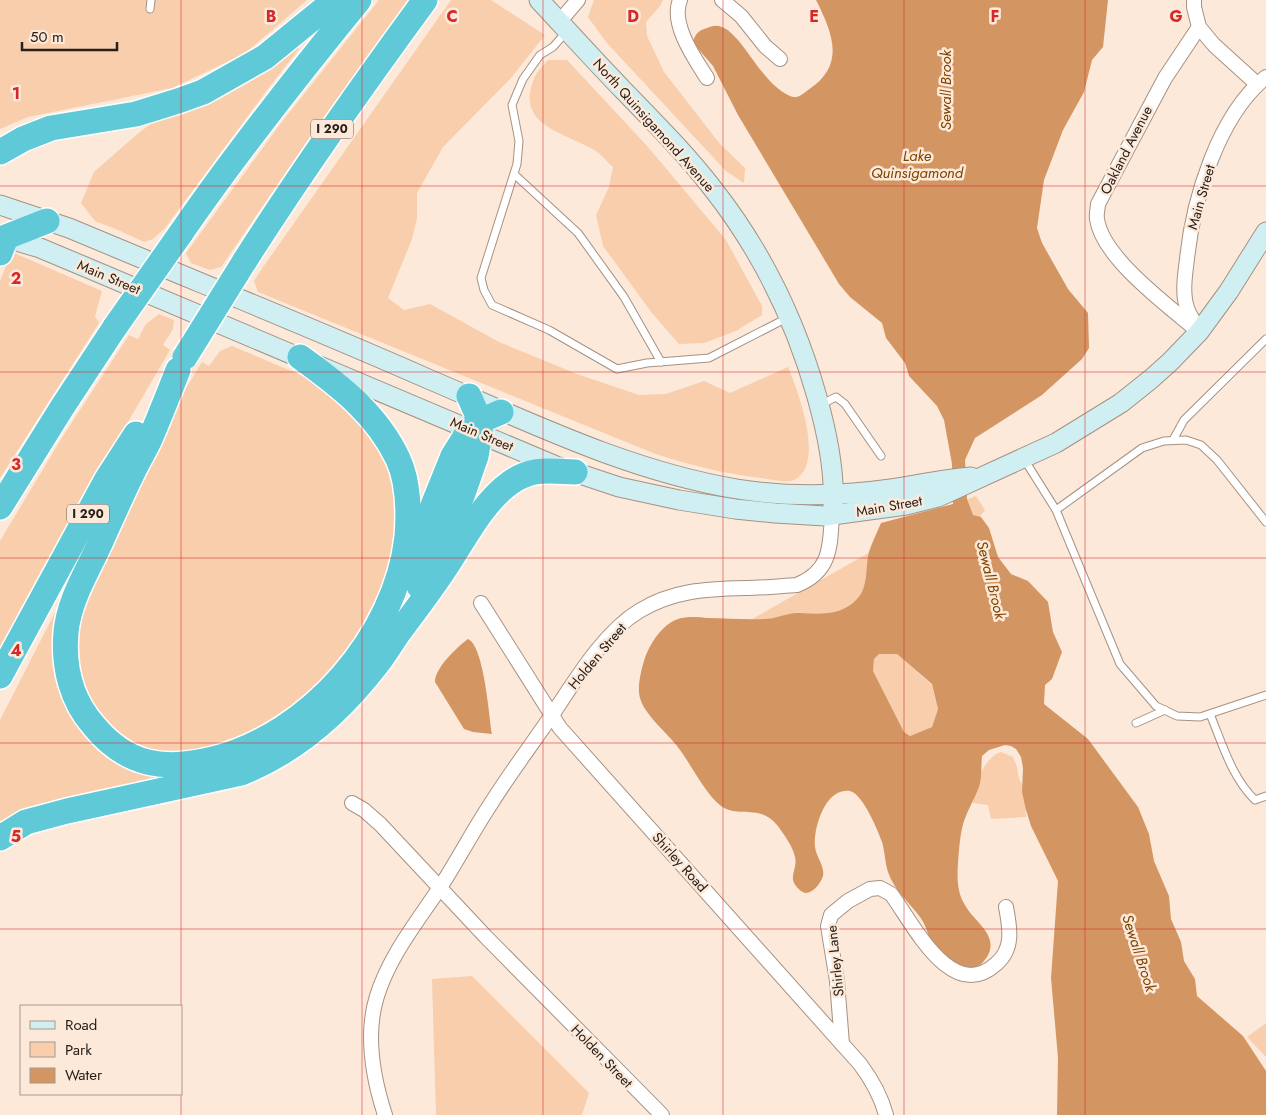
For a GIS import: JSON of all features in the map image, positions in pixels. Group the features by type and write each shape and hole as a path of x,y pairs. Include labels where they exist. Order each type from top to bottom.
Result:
{"highway":[{"path":"0,152 23,139 39,133 64,126 136,114 203,92 265,56 335,0"},
{"path":"0,506 115,327 208,195 306,65 359,0"},
{"name":"I 290","path":"0,676 107,479 182,364 294,183 425,0"},
{"path":"0,166 10,154 39,133"},
{"path":"1,239 47,221"},
{"path":"300,357 344,390 361,406 391,447 403,472 408,505 408,522 404,552 391,601"},
{"path":"182,364 149,440 81,584 70,610 66,630 65,649 72,689 79,705 105,739 119,750 152,763 171,766 193,764 255,744 292,722 337,682 368,642 391,601 420,539 453,456 483,424"},
{"path":"391,644 408,614 462,496 476,456 483,424 469,396"},
{"path":"0,838 26,822 67,810 224,778 256,767 291,747 328,718 367,676 445,569 491,501 502,489 533,471 575,472"}],"main road":[{"name":"North Quinsigamond Avenue","path":"539,0 714,189 749,241 765,269 802,347 819,405 826,433 834,494 832,514"},
{"path":"0,205 117,248 469,396"},
{"name":"Main Street","path":"483,424 575,472 619,487 679,500 755,511 808,515 906,505 939,488 985,475 1024,459 1076,432 1121,403 1170,362 1199,332 1229,291 1266,232"},
{"name":"Main Street","path":"1,239 48,252 300,357 483,424 604,453 666,474 738,490 780,494 834,494 889,489 939,488"}],"street":[{"path":"563,26 578,0"},
{"path":"680,0 678,4 680,26 686,45 708,78"},
{"path":"722,0 741,16 764,46 780,59"},
{"path":"1194,0 1199,26 1214,45 1261,81"},
{"name":"Oakland Avenue","path":"1199,26 1169,71 1144,115 1098,204 1097,219 1103,236 1126,268 1144,286 1199,332"},
{"name":"Main Street","path":"1199,332 1187,309 1185,296 1188,244 1196,204 1209,164 1228,124 1261,81"},
{"name":"Holden Street","path":"440,887 491,803 582,670 624,622 640,611 684,592 703,589 797,585 810,580 826,562 832,514"},
{"name":"Shirley Road","path":"481,603 560,728 842,1044 867,1074 883,1103 886,1115"},
{"name":"Holden Street","path":"352,803 375,819 486,937 662,1115"},
{"path":"385,1115 378,1093 372,1058 372,1024 376,998 398,949 440,887"},
{"name":"Shirley Lane","path":"842,1044 838,981 828,926 831,915 840,906 870,889 880,888 886,891 891,894 938,959 953,970 972,976 983,973 993,967 1002,959 1009,947 1010,928 1006,907"}],"lane":[{"path":"150,9 151,0"},
{"path":"563,26 553,47 540,55 523,79 512,105 519,141 517,164 481,278 484,290 492,305 549,330 617,369 661,362 709,358 789,317"},
{"path":"514,174 578,233 624,297 661,362"},
{"path":"1173,440 1186,418 1266,339"},
{"path":"819,405 836,398 845,404 881,456"},
{"path":"1056,510 1142,448 1164,440 1186,440 1203,446 1217,460 1266,521"},
{"path":"1024,459 1056,510 1120,664 1156,706 1177,716 1200,717 1266,695"},
{"path":"1136,724 1165,710"},
{"path":"1210,714 1234,772 1245,790 1255,800 1266,796"}],"green space":[{"path":"0,0 307,0 244,54 172,88 28,117 0,129"},
{"path":"379,0 411,0 319,124 221,267 210,270 191,263 186,253 281,123"},
{"path":"451,0 491,0 545,35 511,78 443,147 417,193 417,218 412,239 388,298 404,310 430,304 499,342 577,374 639,395 666,394 704,381 730,393 788,367 803,409 809,444 808,459 803,472 794,480 781,481 724,472 653,453 258,292 254,281 261,270"},
{"path":"594,0 663,0 646,22 647,36 664,72 720,144 745,168 744,183 726,171 606,42 588,17"},
{"path":"297,46 299,49 165,228 153,239 144,242 95,221 81,203 94,172 135,136 162,115"},
{"path":"548,60 567,60 648,147 726,240 762,306 762,315 736,331 704,343 679,344 652,313 603,246 596,215 609,187 613,167 596,151 546,126 537,118 531,108 530,95 534,79 538,71"},
{"path":"14,253 102,291 95,316 99,323 0,478 0,281 10,256"},
{"path":"159,314 174,320 173,329 163,345 170,350 42,569 0,647 0,541 63,436 129,335 138,339 146,324"},
{"path":"232,346 308,378 353,410 392,462 403,535 375,622 295,714 194,759 136,749 99,723 77,675 78,615 164,424 202,362 209,366 220,351"},
{"path":"976,496 985,510 968,532 850,616 726,634 953,505"},
{"path":"66,591 81,721 181,773 0,832 0,720"},
{"path":"879,654 897,654 932,685 938,709 932,727 910,736 904,732 873,671 874,659"},
{"path":"1001,752 1013,757 1017,767 1019,779 1025,789 1026,817 991,819 988,805 973,803 975,789 981,773 990,759"},
{"path":"472,976 589,1093 582,1115 436,1115 432,979"},
{"path":"1266,1023 1266,1057 1247,1037"}],"water":[{"name":"Lake Quinsigamond","path":"816,0 1108,0 1103,47 1092,60 1084,92 1063,130 1044,180 1037,228 1042,243 1068,289 1088,313 1089,348 1082,359 1042,395 975,438 965,460 967,499 973,515 981,517 989,528 998,557 1011,574 1028,581 1048,602 1053,632 1062,652 1052,679 1045,685 1044,704 1088,739 1138,807 1149,834 1154,861 1169,896 1171,919 1181,942 1184,961 1195,979 1197,996 1243,1036 1266,1071 1266,1115 1057,1115 1058,1058 1051,978 1058,881 1031,826 1022,792 1023,768 1021,757 1016,749 1005,745 989,750 982,756 979,787 967,812 963,826 958,868 959,890 962,900 988,935 990,942 990,949 983,962 975,967 965,969 951,964 940,954 931,941 921,919 894,885 888,872 883,846 877,830 865,806 855,794 850,791 841,792 827,802 822,811 816,830 815,847 823,869 823,876 819,884 809,893 803,892 797,887 793,879 796,861 794,853 777,825 770,818 763,815 728,810 715,801 677,746 642,704 639,684 646,655 656,636 672,622 689,617 769,619 786,614 816,614 837,611 851,605 861,594 866,577 869,552 881,523 953,504 952,464 944,420 937,406 909,376 905,363 886,338 882,323 850,297 839,284 738,115 713,66 693,43 699,31 715,26 724,28 737,39 773,84 788,95 799,96 820,80 828,70 832,60 833,48 831,37","holes":["879,654 897,654 932,684 938,709 932,727 910,736 904,732 873,671 874,659"]},
{"path":"468,639 474,644 482,667 492,734 464,729 435,682 442,665"}],"water label":[{"name":"Sewall Brook","path":"946,90"},
{"name":"Sewall Brook","path":"991,580"},
{"name":"Sewall Brook","path":"1139,953"}]}
